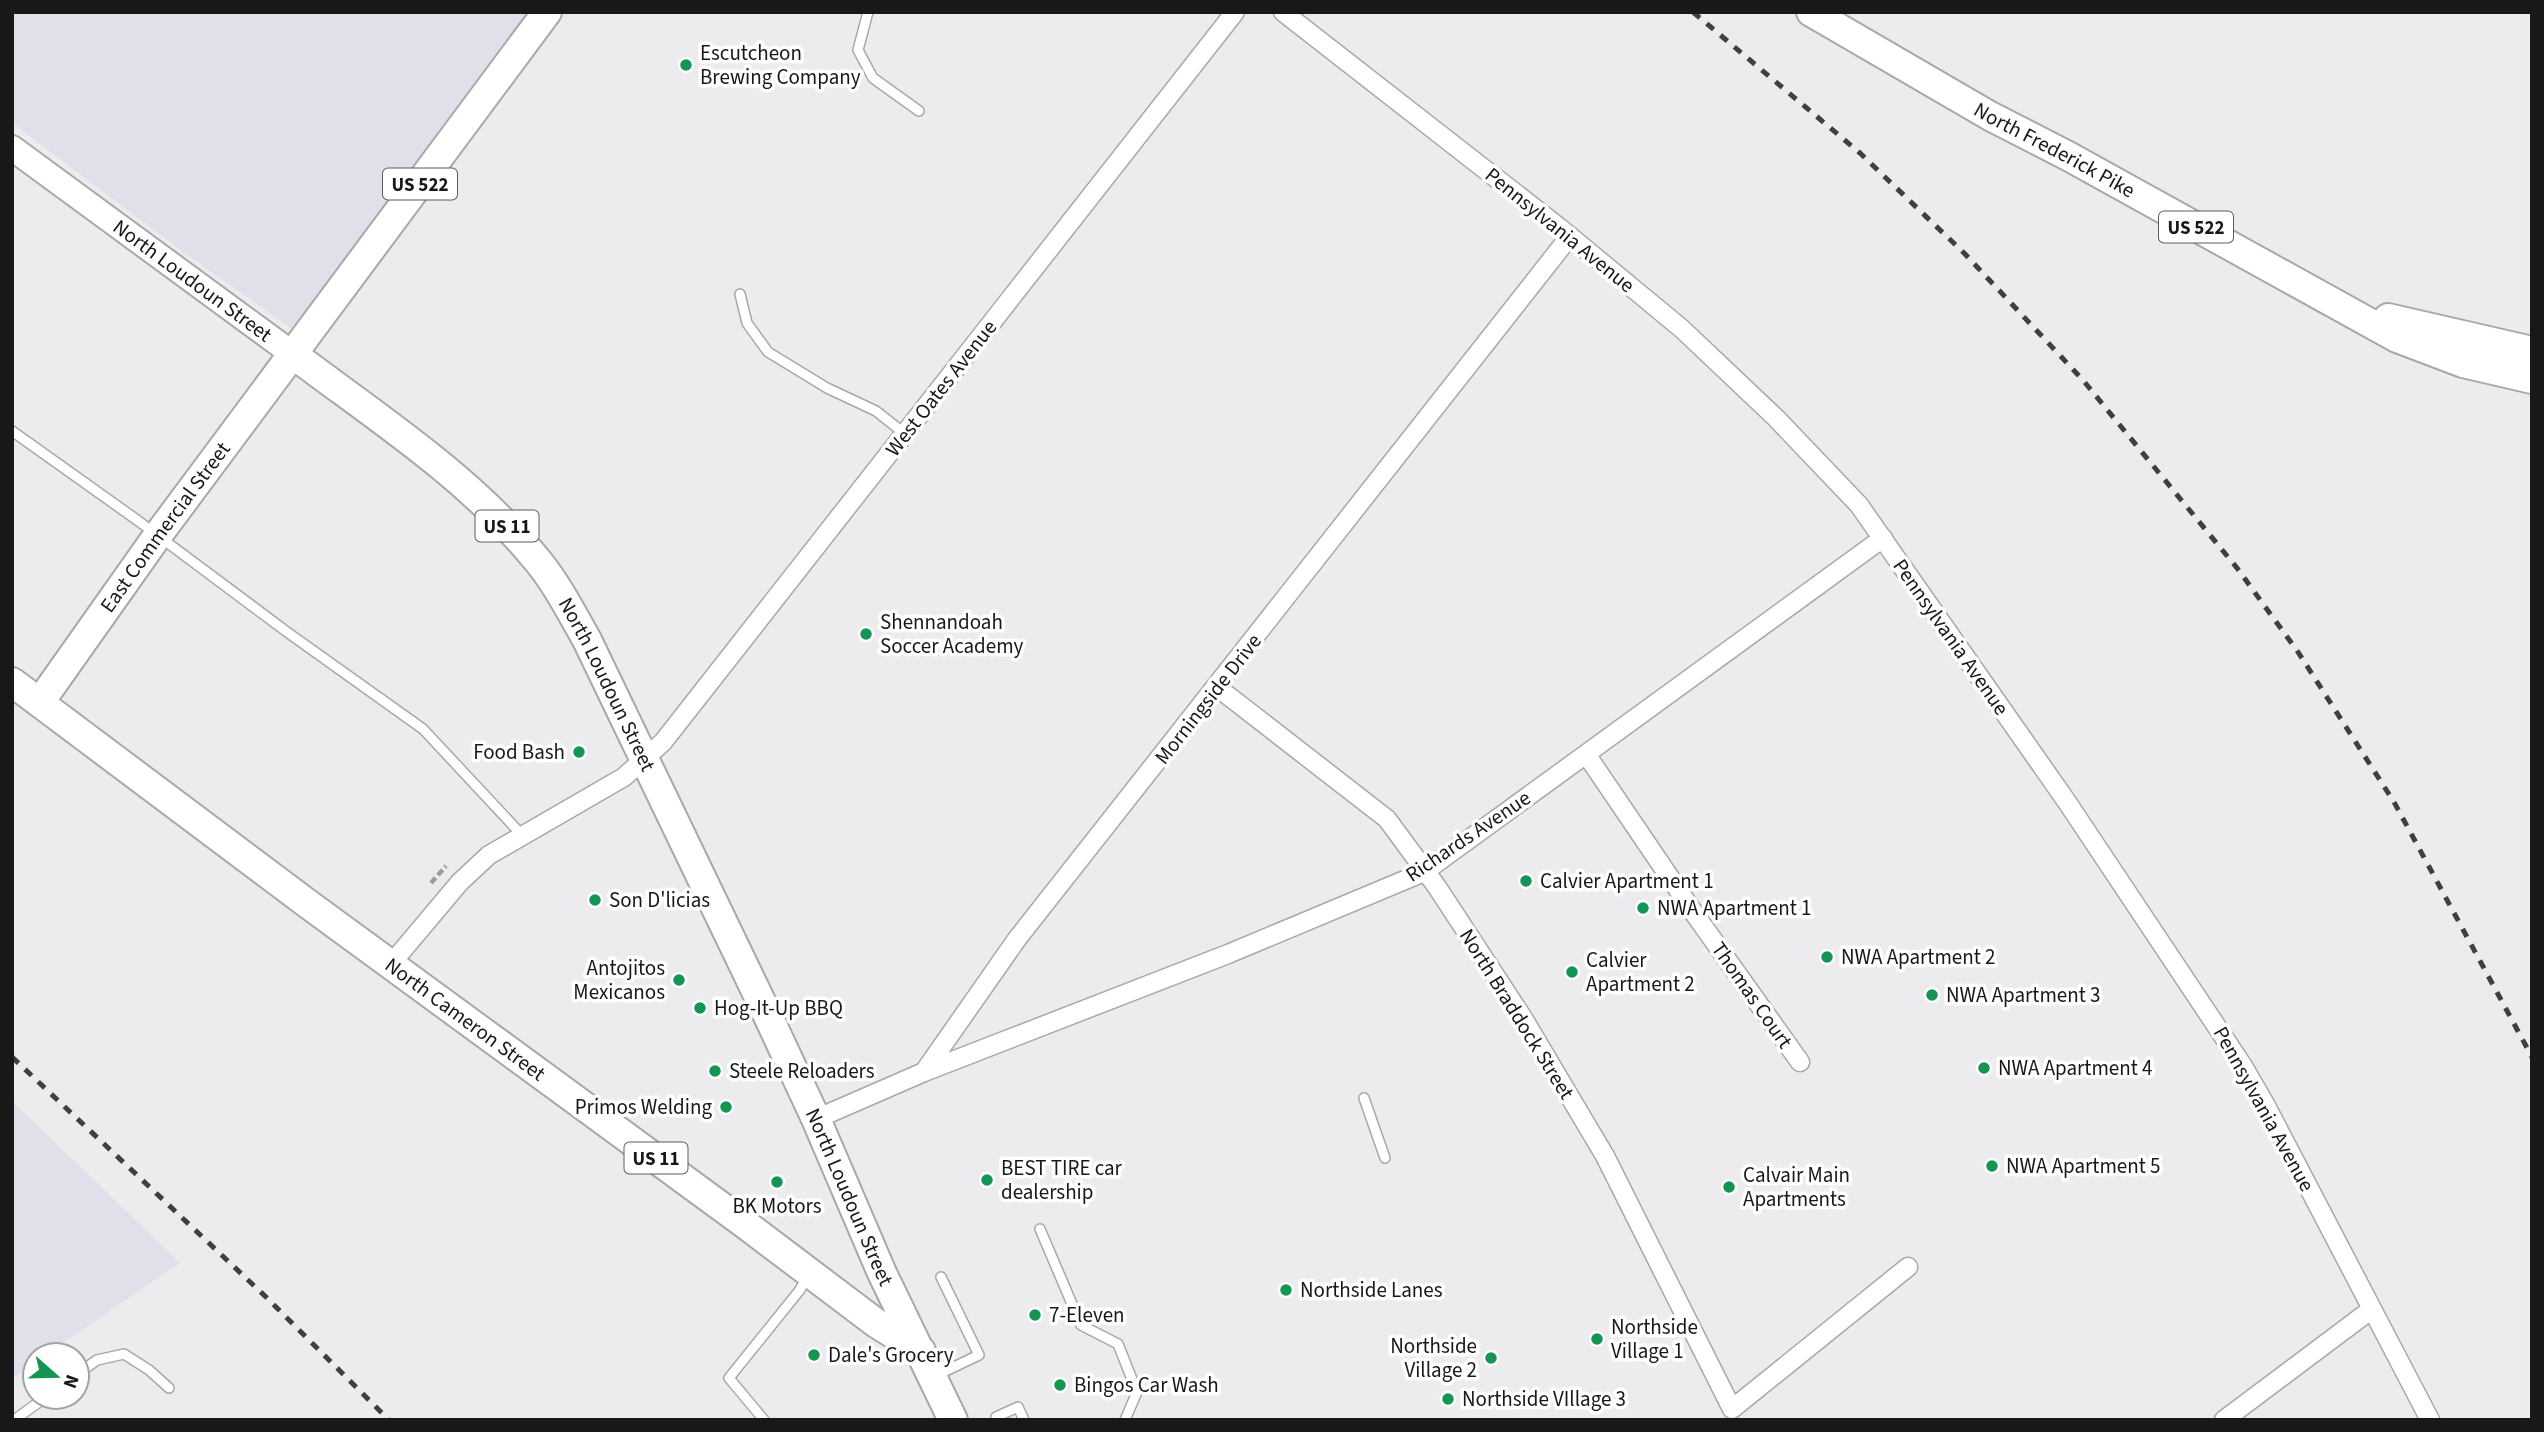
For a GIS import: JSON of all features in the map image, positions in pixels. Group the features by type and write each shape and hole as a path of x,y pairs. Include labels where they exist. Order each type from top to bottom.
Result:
{"main road":[{"name":"US 522","path":"294,355 547,12"},
{"name":"North Frederick Pike","path":"1811,12 1990,116 2068,156 2397,338 2475,366 2532,379"},
{"name":"North Frederick Pike","path":"2325,297 2414,325 2532,351"},
{"name":"East Commercial Street","path":"40,702 158,536 294,355"},
{"name":"North Loudoun Street","path":"294,355 473,492 533,555 557,587 587,640 816,1119 895,1302 953,1420"},
{"name":"North Cameron Street","path":"12,682 867,1317 921,1351"},
{"path":"867,1317 895,1302"}],"street":[{"name":"West Oates Avenue","path":"391,964 460,881 489,855 624,777 663,742 1235,12"},
{"name":"Pennsylvania Avenue","path":"1283,12 1570,236 1682,328 1776,418 1858,505 2067,802 2229,1042 2265,1104 2430,1420"},
{"name":"North Loudoun Street","path":"12,148 294,355"},
{"name":"Morningside Drive","path":"925,1072 1017,939 1570,236"},
{"name":"Richards Avenue","path":"925,1072 1228,954 1424,872 1883,538"},
{"name":"North Braddock Street","path":"1217,687 1387,819 1523,1018 1605,1156 1732,1409 1908,1267"},
{"name":"Thomas Court","path":"1586,754 1696,916 1800,1062"},
{"path":"816,1119 925,1072"},
{"path":"2224,1420 2372,1309"}],"lane":[{"path":"867,12 858,50 873,78 919,111"},
{"path":"740,294 747,323 768,352 827,388 876,411 905,433"},
{"path":"12,431 423,729 522,834"},
{"path":"1364,1098 1385,1158"},
{"path":"1040,1229 1081,1325 1118,1344 1137,1392 1123,1419"},
{"path":"764,1420 729,1378 799,1291 810,1273"},
{"path":"933,1376 979,1355 941,1278"},
{"path":"91,1364 97,1360 124,1354 149,1370 169,1388"},
{"path":"994,1419 1018,1407 1024,1420"}],"path":[{"path":"426,889 441,869 451,862"}],"shaded area":[{"path":"12,12 535,12 298,333 183,252 12,123"},
{"path":"12,1101 180,1263 66,1341 21,1341 21,1372 12,1378"}],"railway":[{"path":"1693,12 1860,153 1965,254 2082,379 2237,568 2298,652 2394,802 2532,1057"},
{"path":"12,1057 266,1297 389,1420"}],"place":[{"name":"Escutcheon Brewing Company","path":"686,65"},
{"name":"Shennandoah Soccer Academy","path":"866,634"},
{"name":"Food Bash","path":"579,752"},
{"name":"Calvier Apartment 1","path":"1526,881"},
{"name":"Son D'licias","path":"595,900"},
{"name":"NWA Apartment 1","path":"1643,908"},
{"name":"NWA Apartment 2","path":"1827,957"},
{"name":"Calvier Apartment 2","path":"1572,972"},
{"name":"Antojitos Mexicanos","path":"679,980"},
{"name":"NWA Apartment 3","path":"1932,995"},
{"name":"Hog-It-Up BBQ","path":"700,1008"},
{"name":"NWA Apartment 4","path":"1984,1068"},
{"name":"Steele Reloaders","path":"715,1071"},
{"name":"Primos Welding","path":"726,1107"},
{"name":"NWA Apartment 5","path":"1992,1166"},
{"name":"BEST TIRE car dealership","path":"987,1180"},
{"name":"BK Motors","path":"777,1182"},
{"name":"Calvair Main Apartments","path":"1729,1187"},
{"name":"Northside Lanes","path":"1286,1290"},
{"name":"7-Eleven","path":"1035,1315"},
{"name":"Northside Village 1","path":"1597,1339"},
{"name":"Dale's Grocery","path":"814,1355"},
{"name":"Northside Village 2","path":"1491,1358"},
{"name":"Bingos Car Wash","path":"1060,1385"},
{"name":"Northside VIllage 3","path":"1448,1399"}]}
